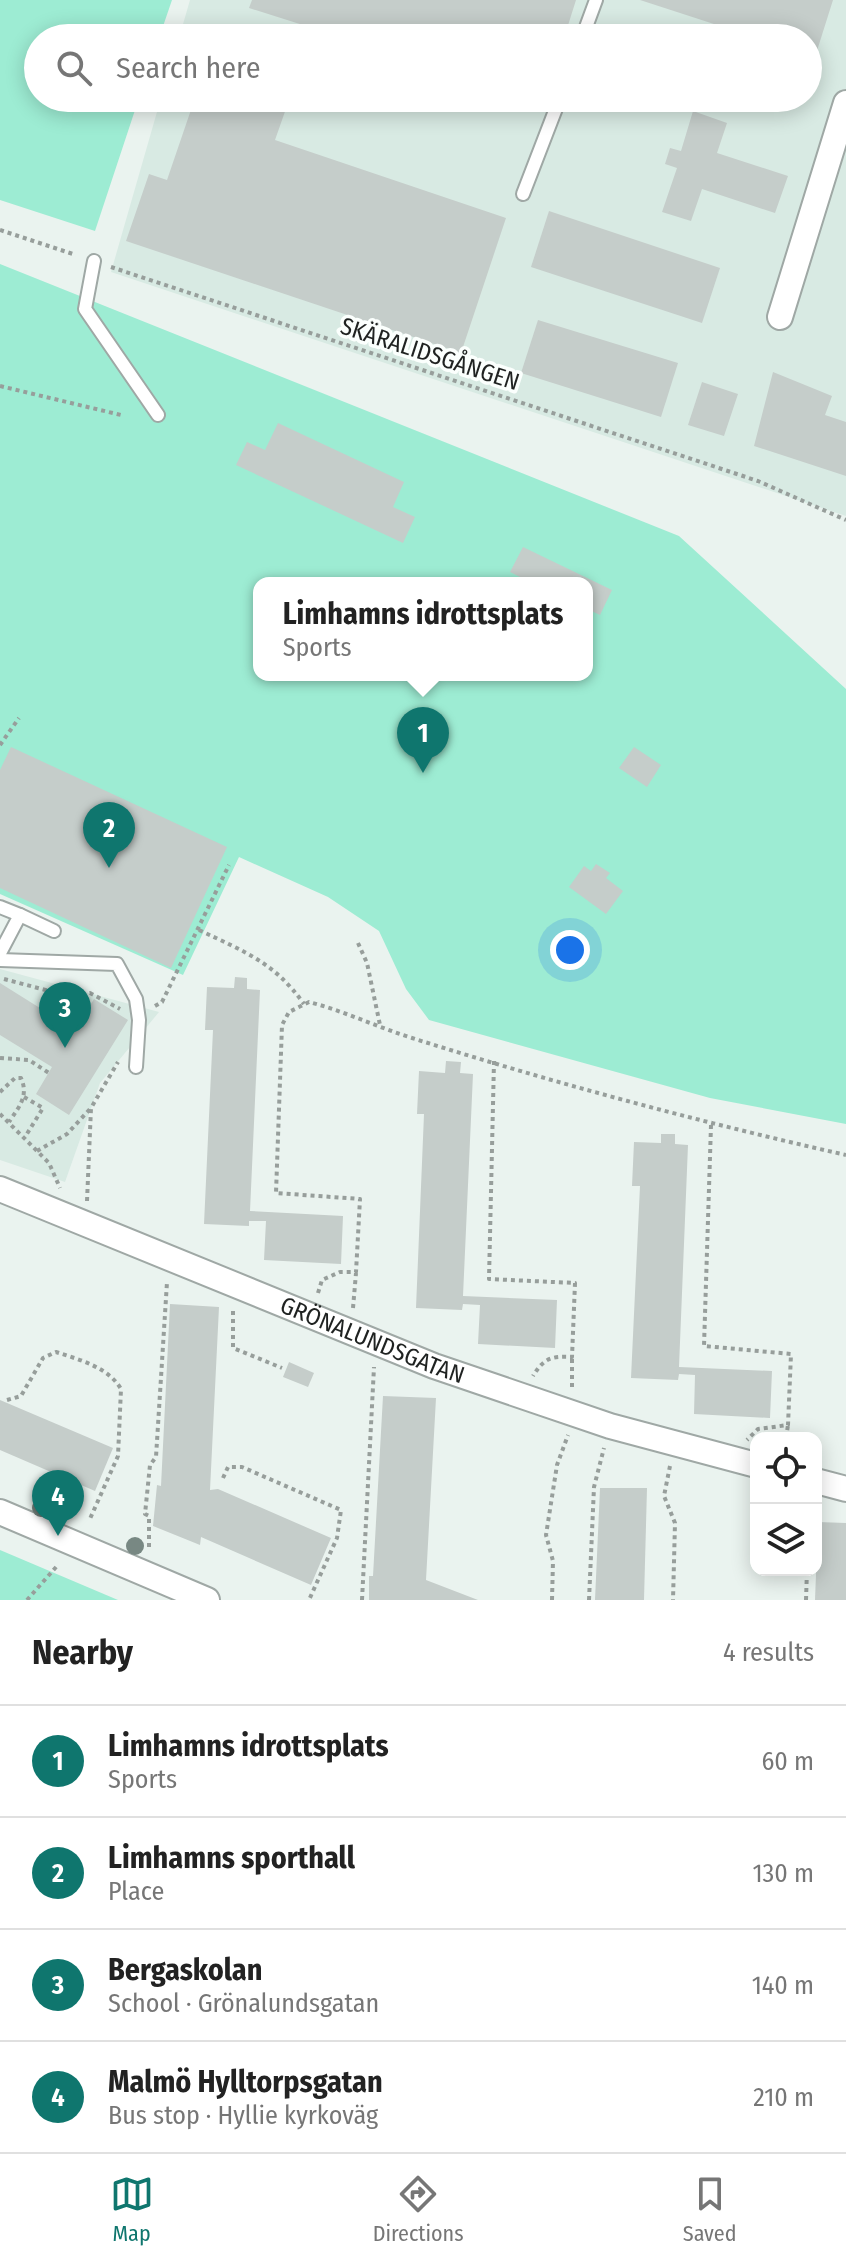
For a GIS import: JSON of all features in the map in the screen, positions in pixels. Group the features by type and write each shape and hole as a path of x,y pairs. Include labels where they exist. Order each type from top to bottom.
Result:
{"street":[{"path":"780,317 846,103"},
{"name":"GRÖNALUNDSGATAN","path":"0,1189 375,1343 610,1426 750,1463"},
{"path":"822,1483 846,1489"},
{"path":"0,1512 207,1600"}],"lane":[{"path":"587,24 596,0"},
{"path":"523,194 555,112"},
{"path":"94,261 85,309 158,415"},
{"path":"0,907 54,931"},
{"path":"0,953 20,915"},
{"path":"0,960 117,964 136,999 140,1041 136,1067"}],"path":[{"name":"SKÄRALIDSGÅNGEN","path":"0,230 758,481 846,520"},
{"path":"0,386 121,415"},
{"path":"0,745 19,718"},
{"path":"0,978 68,996 90,993 139,1017 162,1002 229,865"},
{"path":"199,930 252,955 284,977 304,1004"},
{"path":"358,943 367,963 380,1025"},
{"path":"353,1314 360,1199 276,1193 282,1025 289,1012 309,1002 352,1013 409,1037 711,1125 846,1155"},
{"path":"37,1151 67,1134 91,1108 122,1056 140,1041"},
{"path":"0,1058 29,1060 49,1073"},
{"path":"494,1061 489,1279 575,1283 572,1394"},
{"path":"0,1092 15,1078 21,1078 26,1088 9,1122"},
{"path":"24,1097 43,1108 25,1137"},
{"path":"87,1203 91,1108"},
{"path":"0,1114 49,1163 60,1193"},
{"path":"711,1125 704,1346 791,1354 787,1432"},
{"path":"316,1300 322,1280 340,1272 356,1272"},
{"path":"149,1547 149,1516 145,1514 150,1465 156,1457 164,1301"},
{"path":"233,1308 233,1348 282,1368"},
{"path":"362,1600 375,1343"},
{"path":"7,1400 21,1396 38,1364 56,1352 98,1368 118,1384 121,1389 118,1456 89,1521"},
{"path":"531,1381 541,1363 551,1356 572,1357"},
{"path":"745,1442 758,1429 788,1425"},
{"path":"589,1600 594,1487 610,1426"},
{"path":"552,1600 553,1561 546,1535 557,1465 568,1435"},
{"path":"670,1466 664,1496 675,1523 673,1600"},
{"path":"223,1478 228,1467 242,1467 341,1510 337,1538 309,1600"},
{"path":"27,1600 57,1566"},
{"path":"806,1600 807,1576"}],"shaded area":[{"path":"190,0 846,0 846,516 111,272 157,112 822,112 822,24 183,24"},
{"path":"0,969 159,1012 100,1083 65,1182 0,1160"}],"green space":[{"path":"0,0 172,0 164,24 24,24 24,112 134,112 95,231 0,200"},
{"path":"0,264 679,536 846,689 846,1124 710,1098 429,1020 406,989 379,931 328,897 239,857 183,975 0,894"},
{"path":"0,1550 118,1600 0,1600"}],"building":[{"path":"252,0 576,0 568,24 300,24 249,8"},
{"path":"640,0 833,0 822,35 822,24 714,24"},
{"path":"190,112 285,112 275,140 506,218 461,353 126,241 149,174 167,180"},
{"path":"693,112 727,123 717,153 788,176 775,213 702,189 691,221 662,212 677,168 665,164 670,148 681,151"},
{"path":"549,211 720,268 702,323 531,267"},
{"path":"538,320 678,363 661,417 521,373"},
{"path":"773,372 832,396 825,415 846,422 846,476 754,446"},
{"path":"702,382 738,394 724,436 688,425"},
{"path":"278,423 404,482 393,507 415,517 403,543 236,465 247,442 265,450"},
{"path":"523,547 585,577 520,577 510,572"},
{"path":"593,581 612,590 600,615 593,612"},
{"path":"11,747 227,847 171,968 0,888 0,770"},
{"path":"634,747 661,765 647,787 619,768"},
{"path":"596,864 610,873 606,878 623,891 606,914 569,887 584,866 591,871"},
{"path":"235,977 247,978 247,989 260,990 250,1211 343,1216 341,1264 264,1260 266,1221 249,1221 249,1226 204,1224 213,1030 205,1030 207,987 234,988"},
{"path":"0,983 75,1030 94,999 128,1020 69,1115 36,1094 52,1067 0,1035"},
{"path":"446,1061 461,1062 460,1073 473,1074 463,1296 557,1300 555,1348 478,1344 480,1305 463,1304 462,1310 416,1308 424,1114 417,1114 419,1071 445,1073"},
{"path":"661,1134 675,1134 675,1144 688,1145 679,1367 772,1371 770,1418 694,1414 695,1375 679,1374 678,1380 631,1378 640,1186 632,1186 634,1142 661,1143"},
{"path":"170,1304 219,1307 210,1490 218,1489 331,1538 311,1585 201,1537 200,1545 153,1526 157,1485 161,1486"},
{"path":"289,1362 314,1373 308,1387 283,1377"},
{"path":"383,1396 436,1398 426,1580 478,1600 369,1600"},
{"path":"0,1400 113,1448 95,1491 0,1450"},
{"path":"600,1488 647,1488 644,1600 595,1600"},
{"path":"822,1522 846,1523 846,1600 815,1600 816,1576 822,1576"}],"place":[{"name":"Limhamns idrottsplats","path":"423,773"},
{"name":"Limhamns sporthall","path":"109,868"},
{"name":"Bergaskolan","path":"65,1048"},
{"name":"Malmö Hylltorpsgatan","path":"58,1536"}]}
